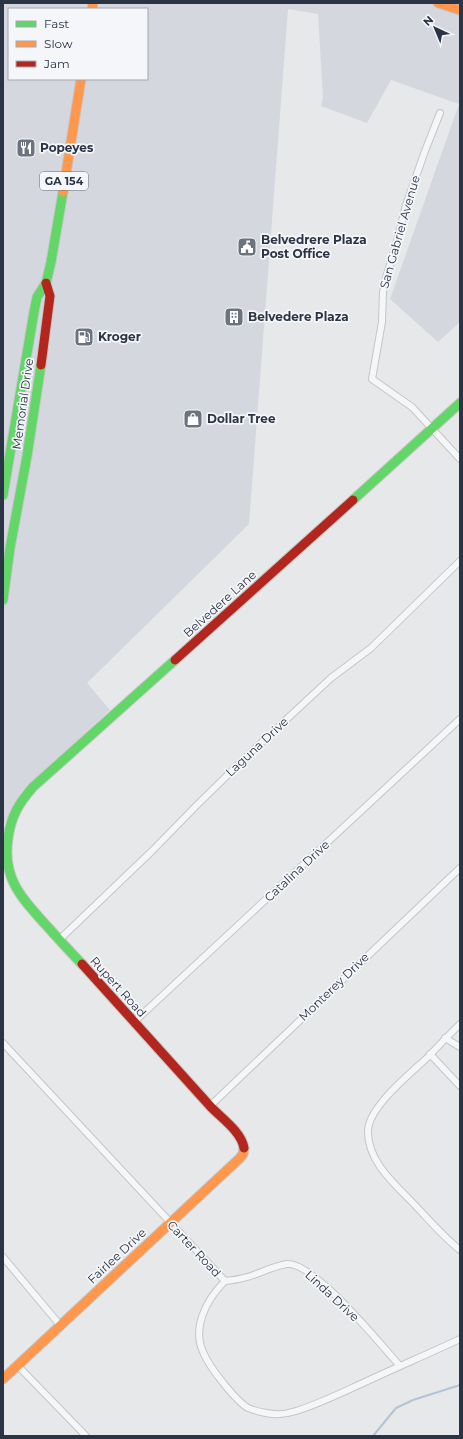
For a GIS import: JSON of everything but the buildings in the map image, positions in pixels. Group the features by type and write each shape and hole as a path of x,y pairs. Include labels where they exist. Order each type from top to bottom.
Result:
{"street":[{"path":"438,3 460,10"},
{"name":"Memorial Drive","path":"3,495 37,297 46,283 51,262 81,80"},
{"name":"San Gabriel Avenue","path":"440,113 406,205 385,281 382,322 372,379 412,407 460,459"},
{"name":"Memorial Drive","path":"3,600 10,548 27,456 46,331 50,296 46,283"},
{"name":"Belvedere Lane","path":"6,831 16,808 33,787 460,403"},
{"name":"Laguna Drive","path":"59,940 152,852 247,756 331,678 371,648 460,560"},
{"name":"Catalina Drive","path":"134,1022 460,719"},
{"name":"Rupert Road","path":"6,831 6,858 11,880 25,902 237,1135 245,1149"},
{"name":"Monterey Drive","path":"210,1106 460,868"},
{"path":"460,1024 396,1086 382,1102 374,1114 368,1130 370,1147 388,1178 460,1250"},
{"path":"445,1038 460,1047"},
{"name":"Carter Road","path":"3,1043 225,1281 217,1289 201,1318 198,1334 200,1346 216,1374 248,1408 266,1413 278,1414 294,1412 321,1402 460,1339"},
{"path":"430,1054 460,1086"},
{"name":"Fairlee Drive","path":"3,1379 240,1158 244,1154 245,1149"},
{"path":"3,1257 60,1325"},
{"name":"Linda Drive","path":"225,1281 243,1278 288,1264 301,1267 314,1276 343,1303 400,1366"},
{"path":"18,1366 86,1436"}],"shaded area":[{"path":"3,3 450,3 460,11 460,322 438,342 390,299 459,104 391,80 367,123 321,106 323,97 318,14 288,9 249,524 87,683 110,710 21,792 3,826 3,506 10,470 3,462"}],"waterway":[{"path":"373,1436 396,1408 413,1400 460,1385"}],"traffic: fast":[{"path":"3,495 34,312 37,297 46,283 63,192"},
{"path":"3,600 10,548 27,456 41,365"},
{"path":"353,500 460,403"},
{"path":"82,964 36,914 15,885 10,875 7,852 11,823 20,804 33,787 175,660"}],"traffic: slow":[{"path":"92,8 93,3"},
{"path":"438,3 460,10"},
{"path":"63,192 81,80"},
{"path":"3,1379 240,1158 243,1154 244,1148"}],"traffic: jam":[{"path":"41,365 50,296 46,283"},
{"path":"175,660 353,500"},
{"path":"82,964 210,1106 235,1130 244,1148"}],"place":[{"name":"Popeyes","path":"26,148"},
{"name":"Belvedrere Plaza Post Office","path":"247,247"},
{"name":"Belvedere Plaza","path":"234,317"},
{"name":"Kroger","path":"84,337"},
{"name":"Dollar Tree","path":"193,419"}]}
